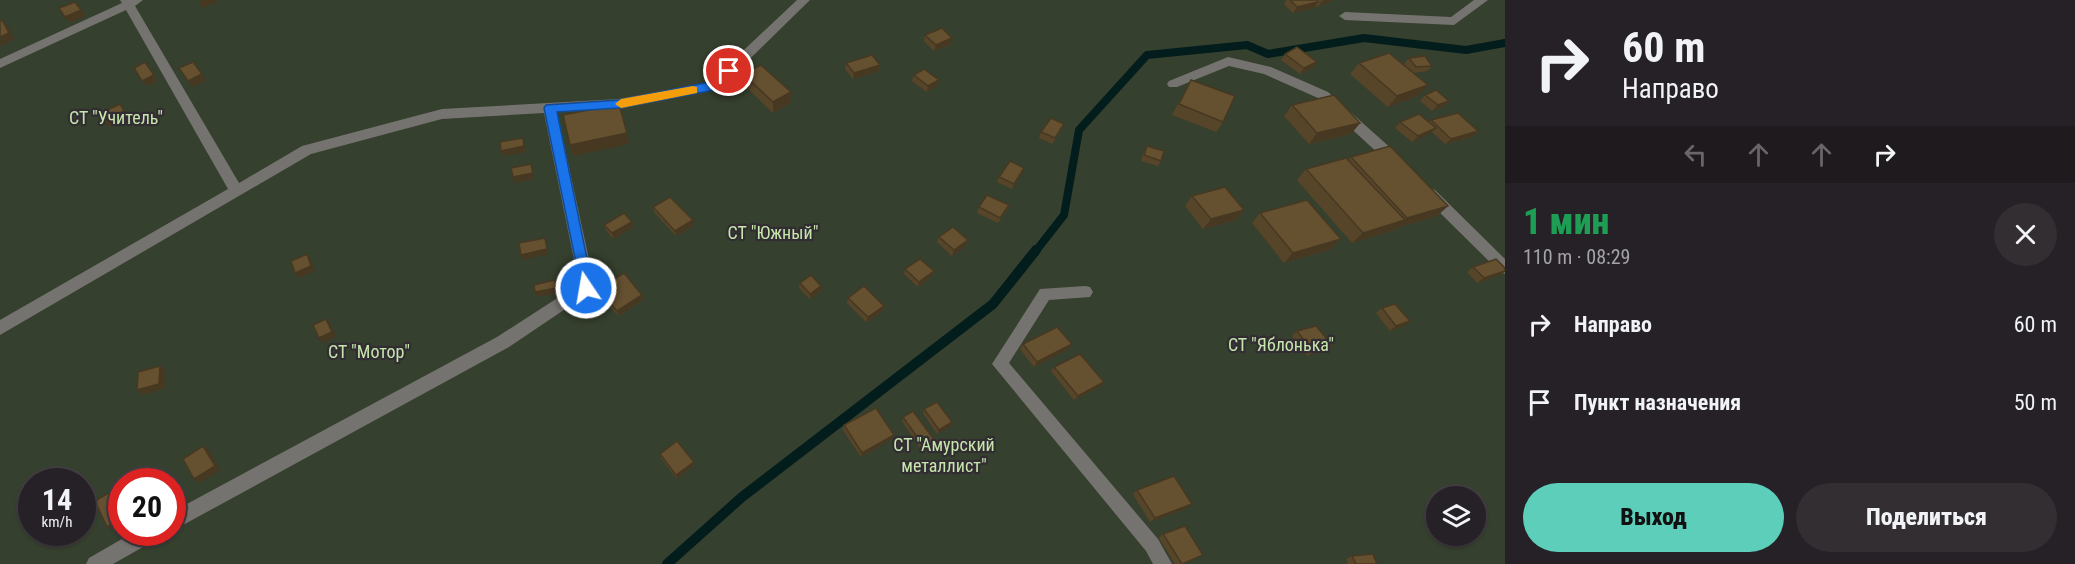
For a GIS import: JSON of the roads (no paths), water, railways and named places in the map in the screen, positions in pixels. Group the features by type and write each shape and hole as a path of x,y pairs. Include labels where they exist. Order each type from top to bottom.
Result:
{"street":[{"path":"0,328 307,150 442,114 619,104 714,86 804,0"},
{"path":"1345,16 1454,21 1482,0"},
{"path":"0,64 130,1 236,191"},
{"path":"1173,84 1228,61 1267,70 1323,95 1407,171"},
{"path":"186,514 503,342 586,288 550,108"},
{"path":"1423,187 1505,268"},
{"path":"1085,292 1045,294 1000,364 1152,545 1163,564"},
{"path":"95,564 128,546"}],"waterway":[{"path":"1035,252 1064,215 1079,130 1147,55 1247,45 1268,54 1364,38 1466,50 1505,43"},
{"path":"667,564 742,497 993,304 1036,250"}],"park label":[{"name":"СТ \"Учитель\"","path":"116,117"},
{"name":"СТ \"Южный\"","path":"773,232"},
{"name":"СТ \"Яблонька\"","path":"1281,344"},
{"name":"СТ \"Мотор\"","path":"369,351"},
{"name":"СТ \"Амурский металлист\"","path":"944,454"}]}
